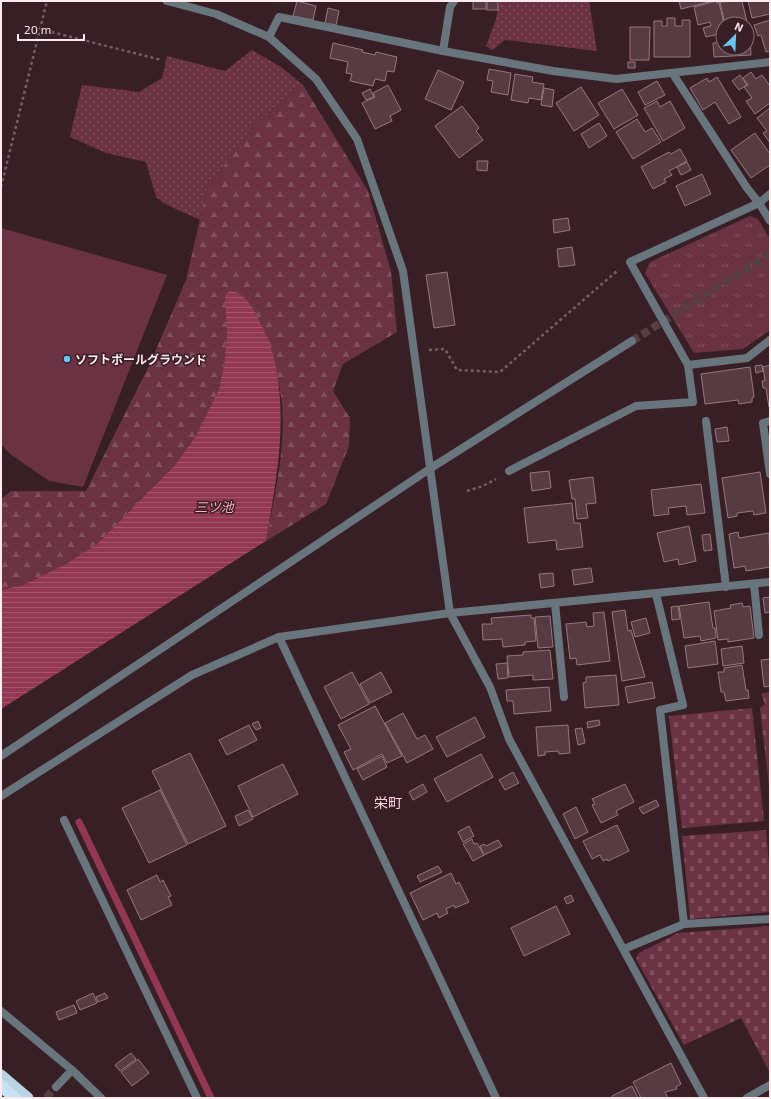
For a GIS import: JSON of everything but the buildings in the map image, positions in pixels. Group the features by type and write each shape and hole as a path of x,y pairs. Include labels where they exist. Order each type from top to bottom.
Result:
{"highway":[{"path":"1,1075 28,1098"},
{"path":"1,1086 15,1098"}],"street":[{"path":"167,1 216,14 269,38 316,79 357,139 403,271 450,613 490,687 509,739 704,1098"},
{"path":"442,52 450,7 454,1"},
{"path":"269,38 279,18 442,52 553,71 616,79 673,74 721,66 770,62"},
{"path":"673,74 770,221"},
{"path":"509,471 636,406 693,402 688,365 630,262 759,203 770,194"},
{"path":"688,365 747,358 770,340"},
{"path":"1,756 431,468 632,342"},
{"path":"706,421 726,587"},
{"path":"770,421 763,422 770,474"},
{"path":"1,796 192,675 279,637 450,613 770,582"},
{"path":"754,584 759,635"},
{"path":"656,594 682,704 660,710 684,924"},
{"path":"555,603 564,696"},
{"path":"279,637 496,1098"},
{"path":"64,820 197,1098"},
{"path":"624,949 684,924 770,919"},
{"path":"1,1011 72,1070 101,1098"},
{"path":"56,1087 72,1070"},
{"path":"748,1098 770,1085"}],"path":[{"path":"1,187 47,1"},
{"path":"40,29 161,60"},
{"path":"426,350 445,349 457,370 500,372 615,272 630,262"},
{"path":"467,491 483,486"}],"green space":[{"path":"499,1 589,1 597,51 505,40 492,50 486,46 496,19"},
{"path":"252,50 281,67 303,85 254,125 207,189 200,220 165,204 156,197 146,162 106,153 70,137 82,85 139,92 162,78 167,56 225,71"},
{"path":"303,85 368,191 391,271 397,332 343,364 333,391 350,418 349,446 326,504 266,541 281,456 283,421 279,383 271,347 227,332 224,365 219,389 196,436 174,466 97,544 66,564 23,585 1,590 1,499 11,491 86,491 148,368 186,280 207,189 254,125"},
{"path":"750,216 758,219 770,239 770,330 743,349 694,353 645,273 650,262"},
{"name":"ソフトボールグラウンド","path":"1,228 167,275 83,487 49,481 10,454 1,444"},
{"path":"770,692 770,795 760,708 765,704 761,694"},
{"path":"752,708 764,821 682,828 669,716"},
{"path":"766,830 770,875 770,912 690,919 682,836"},
{"path":"770,926 770,1073 741,1018 684,1045 636,959 639,953 678,933"}],"water":[{"name":"三ツ池","path":"230,291 236,292 245,298 255,312 270,344 277,371 281,420 280,444 266,541 1,709 1,590 23,585 66,564 97,544 174,466 196,436 219,389 224,365 227,332 225,295"}],"waterway":[{"path":"79,822 211,1098"}],"tunnel":[{"path":"632,341 770,254"},
{"path":"46,1098 56,1087"}],"place":[{"name":"ソフトボールグラウンド","path":"67,359"}],"district":[{"name":"栄町","path":"388,802"}]}
